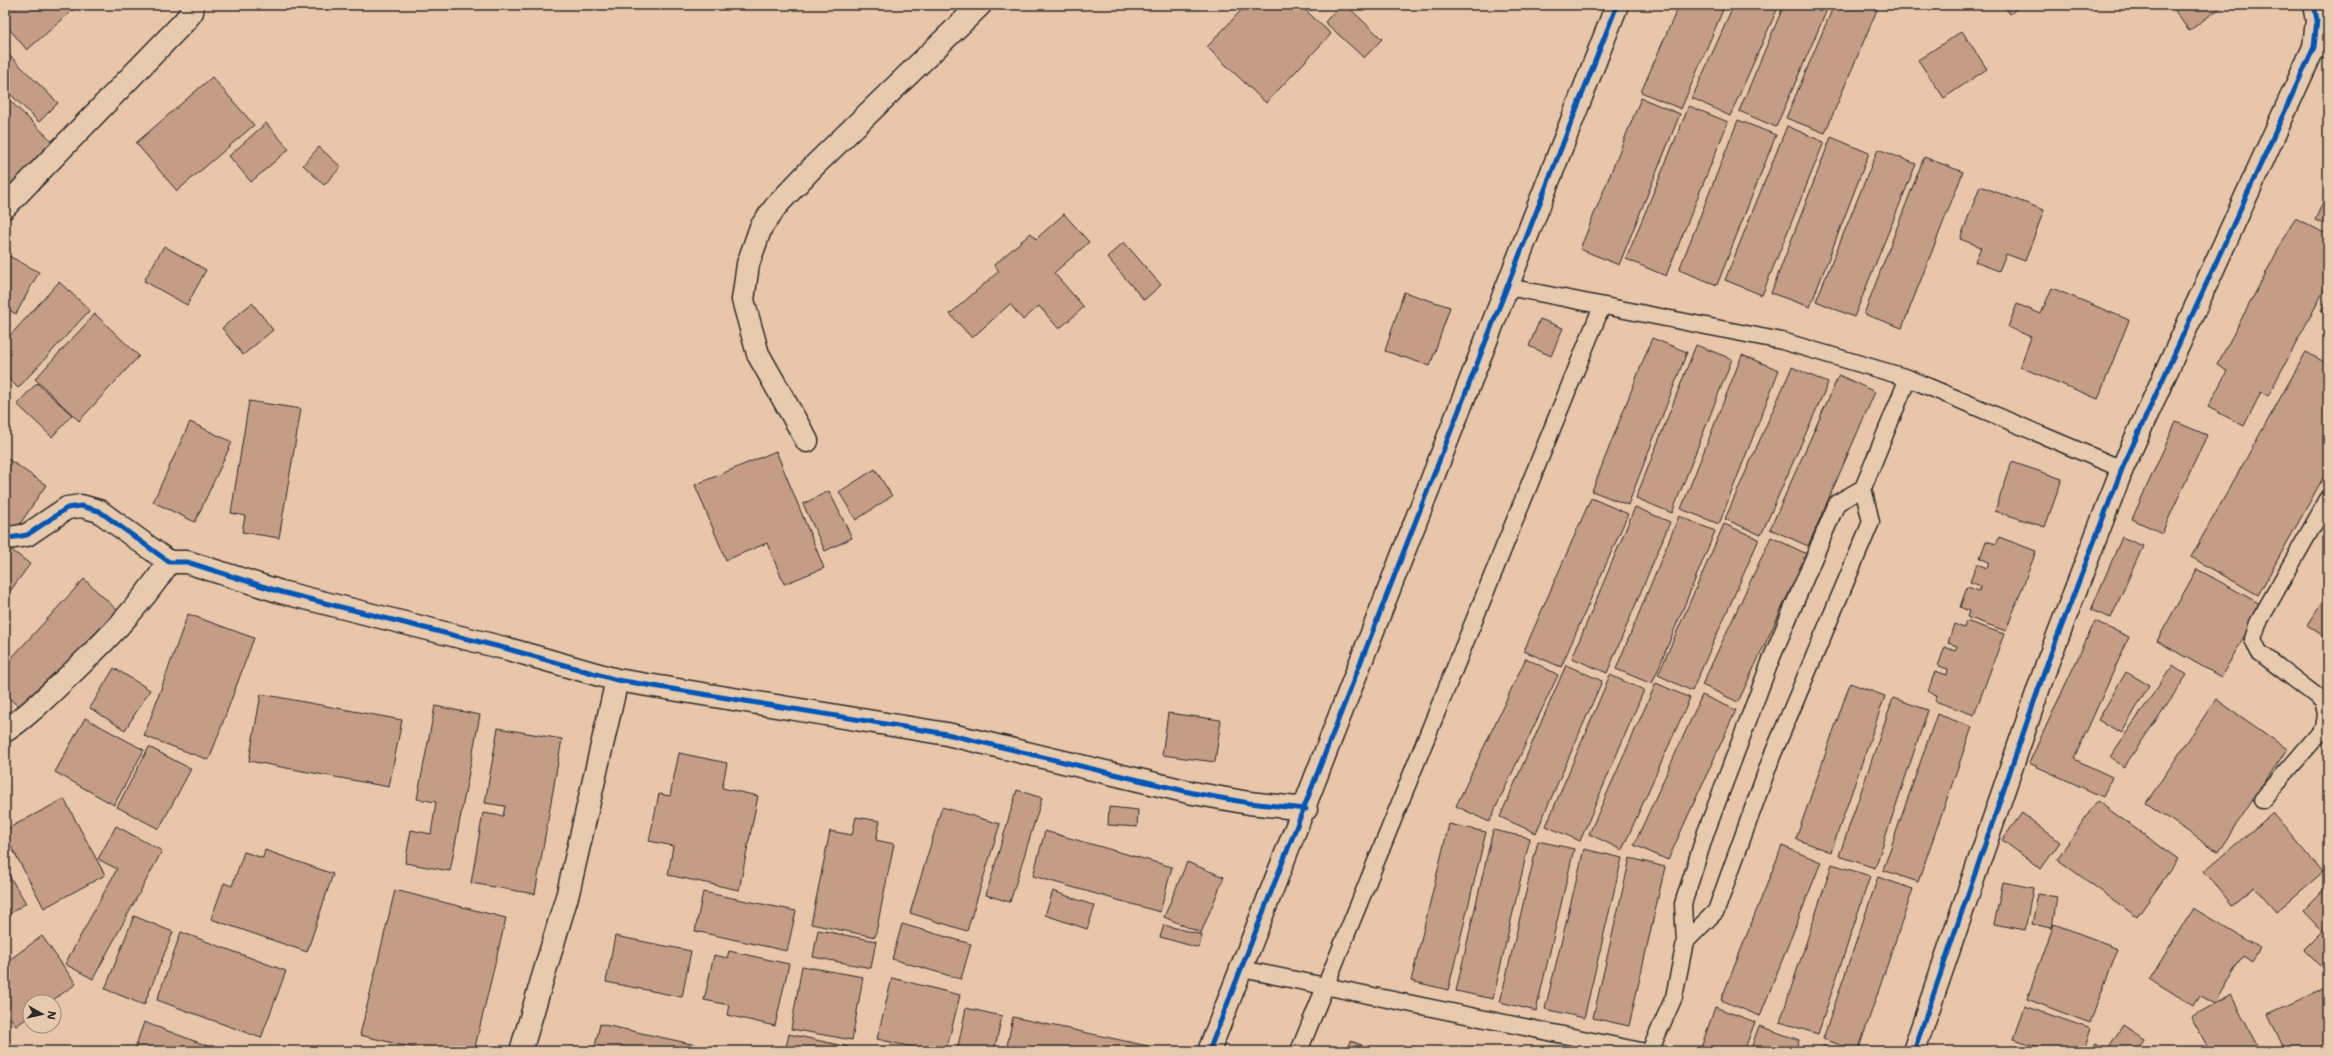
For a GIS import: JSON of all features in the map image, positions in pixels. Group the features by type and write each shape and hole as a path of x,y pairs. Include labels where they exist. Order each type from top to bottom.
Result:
{"street":[{"path":"5,208 183,23 192,12 193,5"},
{"path":"807,442 758,354 743,300 748,264 761,227 776,206 815,165 980,5"},
{"path":"1209,1051 1306,809 1617,5"},
{"path":"1914,1051 2047,664 2122,470 2321,48 2314,5"},
{"path":"5,536 9,538 27,534 67,508 81,506 99,511 169,562 187,562 281,592 508,649 617,680 947,734 1193,793 1249,803 1306,809"},
{"path":"5,731 21,721 83,663 152,588 169,562"},
{"path":"521,1051 568,893 617,680"}],"lane":[{"path":"1508,287 1782,341 1908,378 2122,470"},
{"path":"1299,1051 1602,306"},
{"path":"1685,942 1716,911 1772,756 1871,522 1863,488 1908,378"},
{"path":"1650,1051 1674,997 1685,942 1683,904 1706,832 1772,657 1837,503 1863,488"},
{"path":"2262,800 2324,728 2326,714 2323,701 2259,652 2253,639 2258,623 2328,499"},
{"path":"1242,969 1641,1051"}],"building":[{"path":"5,5 79,5 27,50 5,24"},
{"path":"1246,5 1300,5 1331,34 1266,103 1207,47"},
{"path":"1340,5 1346,5 1382,39 1364,58 1325,22"},
{"path":"1679,5 1725,5 1681,109 1641,92"},
{"path":"1734,5 1779,5 1730,116 1692,98"},
{"path":"1784,5 1829,5 1776,127 1739,111"},
{"path":"1834,5 1879,5 1825,133 1786,118"},
{"path":"2003,5 2021,5 2010,14"},
{"path":"2171,5 2224,5 2189,31"},
{"path":"1962,31 1987,69 1944,98 1918,60"},
{"path":"5,51 58,103 39,122 5,89"},
{"path":"212,77 254,125 177,191 136,143"},
{"path":"5,96 54,143 5,194"},
{"path":"1641,98 1680,114 1619,265 1580,249"},
{"path":"1689,106 1728,122 1666,276 1626,259"},
{"path":"1738,120 1776,135 1717,285 1679,270"},
{"path":"266,123 289,149 251,182 229,156"},
{"path":"1787,126 1824,142 1762,295 1725,280"},
{"path":"1831,137 1869,153 1810,307 1771,293"},
{"path":"319,147 341,167 324,185 303,165"},
{"path":"1878,149 1916,164 1854,317 1816,301"},
{"path":"1924,157 1963,172 1902,328 1864,314"},
{"path":"1980,186 2044,210 2025,261 2006,254 1999,271 1975,262 1981,247 1960,239"},
{"path":"2328,191 2328,226 2315,220"},
{"path":"1064,214 1089,242 1054,273 1084,307 1059,329 1039,306 1023,320 1010,304 972,338 950,314 999,271 994,265 1031,233 1036,239"},
{"path":"2295,218 2328,235 2328,283 2268,396 2261,392 2244,426 2208,407 2227,371 2217,365"},
{"path":"1124,242 1161,285 1144,300 1107,257"},
{"path":"164,246 206,270 187,305 144,281"},
{"path":"5,254 39,272 16,314 5,308"},
{"path":"59,282 90,310 18,388 5,375 5,341"},
{"path":"2052,288 2129,320 2098,399 2020,367 2031,337 2008,327 2017,304 2041,314"},
{"path":"1404,292 1450,307 1430,366 1385,351"},
{"path":"2328,296 2328,314 2321,310"},
{"path":"252,303 273,330 243,355 222,328"},
{"path":"95,314 139,356 79,421 35,379"},
{"path":"1540,319 1563,328 1551,356 1529,346"},
{"path":"1652,338 1687,352 1628,505 1592,491"},
{"path":"1696,345 1732,359 1672,513 1636,498"},
{"path":"2306,352 2328,364 2328,469 2258,595 2191,557"},
{"path":"1742,355 1779,370 1719,524 1681,509"},
{"path":"1792,367 1828,383 1761,535 1725,519"},
{"path":"1839,375 1875,392 1808,546 1770,529"},
{"path":"37,383 72,415 52,437 17,404"},
{"path":"249,401 301,409 279,538 242,532 245,516 231,513"},
{"path":"190,422 232,442 195,522 153,502"},
{"path":"2176,422 2207,435 2162,533 2132,519"},
{"path":"776,451 824,568 784,584 767,543 726,560 695,485"},
{"path":"5,457 46,485 12,536 5,531"},
{"path":"2012,462 2062,479 2045,527 1995,511"},
{"path":"875,469 892,496 856,520 839,492"},
{"path":"829,491 852,538 825,551 803,504"},
{"path":"1591,498 1628,514 1561,667 1524,651"},
{"path":"1635,507 1670,522 1607,673 1572,658"},
{"path":"1679,516 1715,531 1652,684 1616,669"},
{"path":"1724,524 1759,539 1692,691 1658,675"},
{"path":"1771,537 1807,554 1738,702 1702,685"},
{"path":"1999,537 2036,551 2006,631 1967,617 1969,611 1960,607 1967,587 1979,591 1981,586 1970,582 1977,564 1987,568 1989,562 1980,558 1986,541 1996,544"},
{"path":"2122,537 2143,546 2111,618 2091,610"},
{"path":"5,545 30,564 5,598"},
{"path":"2197,569 2262,605 2221,677 2157,641"},
{"path":"84,579 117,610 23,711 5,694 5,665"},
{"path":"2328,592 2328,639 2307,625"},
{"path":"188,614 254,638 209,760 144,736"},
{"path":"1966,621 2004,634 1974,715 1935,701 1937,695 1928,692 1935,671 1947,675 1948,669 1938,666 1945,647 1955,651 1957,646 1948,643 1954,624 1964,628"},
{"path":"2095,621 2129,637 2074,759 2112,777 2103,797 2029,763"},
{"path":"1526,658 1558,675 1489,822 1456,806"},
{"path":"1566,665 1602,681 1536,833 1500,817"},
{"path":"2173,665 2187,675 2124,767 2110,757"},
{"path":"114,668 150,690 125,730 90,708"},
{"path":"2126,672 2149,685 2122,733 2098,720"},
{"path":"1610,675 1644,690 1580,841 1546,826"},
{"path":"1656,683 1690,698 1622,850 1589,834"},
{"path":"1850,683 1885,696 1831,852 1796,839"},
{"path":"261,694 402,720 389,787 249,761"},
{"path":"1702,695 1736,710 1668,860 1634,845"},
{"path":"1893,698 1928,710 1875,868 1839,856"},
{"path":"2216,699 2287,749 2218,852 2146,803"},
{"path":"435,706 480,715 450,871 405,863 411,830 431,834 436,802 417,799"},
{"path":"1168,713 1221,720 1215,762 1162,755"},
{"path":"1937,714 1972,727 1918,882 1883,870"},
{"path":"85,718 144,750 114,805 55,772"},
{"path":"498,728 562,739 535,894 471,883 483,813 503,816 505,806 485,803"},
{"path":"149,747 191,769 159,829 117,807"},
{"path":"679,753 727,763 722,788 758,796 739,890 668,875 673,846 649,841 659,794 670,796"},
{"path":"1017,790 1042,798 1010,902 986,895"},
{"path":"64,799 105,875 44,908 5,835 5,830"},
{"path":"2097,801 2178,859 2137,917 2057,859"},
{"path":"942,807 1000,824 967,931 910,913"},
{"path":"1109,807 1138,810 1137,827 1108,825"},
{"path":"2022,813 2060,842 2041,869 2002,840"},
{"path":"2273,813 2323,872 2276,912 2254,887 2232,905 2204,871"},
{"path":"856,817 880,821 876,840 894,844 875,937 811,924 830,831 852,835"},
{"path":"1449,824 1486,832 1448,990 1411,981"},
{"path":"116,826 162,851 93,979 65,964 117,869 98,859"},
{"path":"1493,830 1530,838 1493,999 1456,991"},
{"path":"1045,831 1172,867 1160,912 1033,876"},
{"path":"1538,841 1574,849 1536,1011 1500,1002"},
{"path":"1782,846 1821,862 1760,1016 1721,1000"},
{"path":"1584,849 1622,858 1584,1018 1545,1009"},
{"path":"265,850 333,874 307,952 211,919 224,883 232,886 244,852 263,858"},
{"path":"1630,858 1665,867 1629,1026 1593,1018"},
{"path":"1187,862 1224,877 1201,933 1164,917"},
{"path":"1832,864 1870,876 1818,1034 1780,1022"},
{"path":"5,869 26,903 5,917"},
{"path":"1878,877 1913,889 1858,1051 1823,1039"},
{"path":"2003,882 2033,888 2025,930 1994,924"},
{"path":"2328,885 2328,973 2304,949 2322,931 2303,911"},
{"path":"395,890 506,918 474,1051 426,1051 360,1035"},
{"path":"1053,891 1095,906 1087,929 1045,915"},
{"path":"703,892 796,911 787,951 695,931"},
{"path":"2038,894 2057,897 2052,928 2032,924"},
{"path":"2193,908 2260,948 2252,961 2243,955 2214,1004 2200,996 2194,1006 2150,979"},
{"path":"134,916 173,932 144,1005 105,989"},
{"path":"902,924 971,944 961,979 892,959"},
{"path":"2054,924 2118,948 2090,1023 2027,999"},
{"path":"1164,925 1202,935 1199,948 1160,937"},
{"path":"818,930 876,941 871,968 813,957"},
{"path":"181,932 286,971 261,1038 157,1000"},
{"path":"42,936 76,984 62,994 22,994 22,1022 16,1026 5,1010 5,963"},
{"path":"615,936 691,951 682,997 606,982"},
{"path":"729,951 789,964 775,1026 727,1015 729,1005 704,1000 714,955 727,958"},
{"path":"802,966 863,977 852,1040 791,1029"},
{"path":"892,978 960,995 946,1051 930,1051 877,1039"},
{"path":"2323,989 2328,1000 2328,1051 2285,1051 2268,1014"},
{"path":"2231,995 2261,1051 2210,1051 2191,1017"},
{"path":"2025,1006 2091,1029 2083,1051 2051,1051 2014,1039"},
{"path":"1715,1007 1755,1022 1744,1051 1700,1051"},
{"path":"966,1008 1002,1016 994,1051 957,1051"},
{"path":"1013,1017 1148,1046 1147,1051 1006,1051"},
{"path":"144,1022 221,1051 134,1051"},
{"path":"600,1024 724,1051 594,1051"},
{"path":"2123,1025 2144,1039 2136,1051 2090,1051 2096,1043 2107,1050"},
{"path":"1759,1026 1799,1040 1795,1051 1750,1051"},
{"path":"789,1034 848,1047 847,1051 785,1051"},
{"path":"1351,1041 1377,1051 1347,1051"},
{"path":"1823,1046 1837,1051 1821,1051"}],"cycle path":[{"path":"1209,1051 1617,5"},
{"path":"1914,1051 2047,664 2122,469 2314,47 2317,20 2314,5"},
{"path":"5,536 9,538 27,535 67,508 81,506 99,511 169,562 187,562 281,592 508,649 617,680 947,734 1193,793 1249,803 1306,809"}]}
